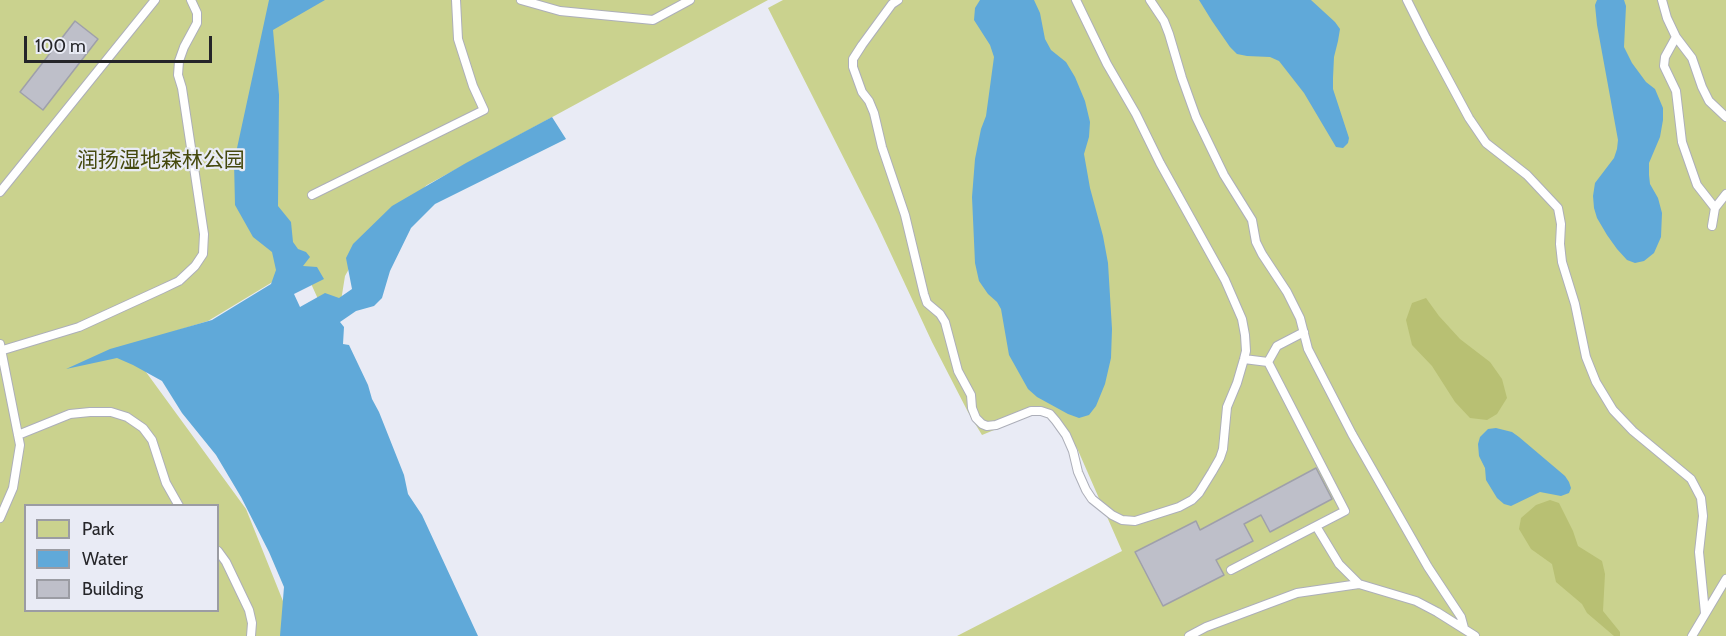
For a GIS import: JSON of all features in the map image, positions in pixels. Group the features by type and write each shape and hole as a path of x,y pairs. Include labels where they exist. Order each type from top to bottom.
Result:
{"lane":[{"path":"0,192 155,0"},
{"path":"0,518 13,488 20,446 0,349 79,327 162,289 179,281 195,266 203,254 204,234 182,88 178,75 179,61 184,47 197,23 197,13 191,0"},
{"path":"312,195 484,110 458,39 456,0"},
{"path":"521,0 560,11 653,20 690,0"},
{"path":"898,0 892,4 861,45 853,59 853,67 862,92 874,113 882,147 905,215 927,303 940,314 945,322 958,371 971,395 976,418 987,426 996,425 1031,411 1050,414 1066,435 1078,472 1092,499 1112,515 1122,520 1135,521 1179,507 1192,500 1199,493 1220,458 1227,407 1246,351 1245,335 1242,319 1225,280 1107,64 1076,0"},
{"path":"1150,0 1164,21 1196,117 1224,175 1252,220 1256,242 1262,254 1287,292 1300,318 1308,349 1352,434 1428,567 1461,617 1464,628"},
{"path":"1407,0 1469,118 1486,142 1527,175 1558,208 1561,224 1562,262 1575,304 1586,357 1596,382 1613,410 1633,431 1690,479 1701,498 1703,516 1699,552 1706,613"},
{"path":"1662,0 1667,18 1676,37 1692,58 1709,101 1726,117"},
{"path":"1676,37 1665,57 1664,66 1676,91 1682,142 1697,185 1715,208"},
{"path":"1712,226 1715,208 1726,194"},
{"path":"1268,362 1277,346 1304,332"},
{"path":"1244,359 1268,362"},
{"path":"1231,570 1345,511 1268,362"},
{"path":"18,435 70,414 111,412 127,417 142,428 152,440 166,483 178,504"},
{"path":"1316,526 1339,564 1359,584"},
{"path":"219,552 249,610 252,623 251,636"},
{"path":"1692,636 1726,579"},
{"path":"1190,636 1217,623 1297,593 1359,584 1416,601 1475,636"},
{"path":"1703,593 1718,592"}],"green space":[{"name":"润扬湿地森林公园","path":"0,0 768,0 427,185 364,242 345,276 341,301 318,299 308,277 289,272 208,321 127,346 246,509 291,621 287,636 0,636"},
{"path":"783,0 1726,0 1726,636 957,636 1122,551 1077,448 1045,409 982,435 932,342 877,224 768,8"},
{"path":"1426,298 1460,339 1490,362 1502,379 1507,398 1497,414 1487,420 1470,418 1455,402 1432,366 1412,345 1406,320 1412,303"},
{"path":"1550,500 1559,503 1578,546 1602,561 1605,574 1603,611 1620,632 1620,636 1614,636 1556,582 1552,564 1531,549 1519,529 1521,518 1536,505"}],"water":[{"path":"269,0 325,0 273,30 279,95 278,206 291,222 293,242 298,249 306,252 310,257 303,266 317,267 324,279 294,294 300,307 325,293 339,298 352,289 346,258 353,244 392,206 552,117 566,139 435,204 411,228 390,271 382,298 374,306 356,311 340,322 344,327 343,344 349,345 368,385 404,475 408,494 422,515 478,636 280,636 284,587 269,552 241,497 216,455 182,413 162,381 117,358 66,369 110,349 212,320 271,284 276,270 272,252 253,237 235,205 234,162"},
{"path":"980,0 1034,0 1040,13 1045,39 1051,50 1066,62 1075,77 1085,101 1090,122 1084,154 1108,263 1112,329 1111,358 1105,384 1096,406 1089,415 1079,418 1037,397 1028,389 1009,355 1001,309 979,281 975,263 972,197 975,159 986,116 994,57 990,45 974,20 975,8"},
{"path":"1199,0 1311,0 1335,22 1340,29 1334,57 1333,89 1349,138 1348,143 1343,148 1336,147 1304,93 1279,61 1270,57 1237,54"},
{"path":"1597,0 1624,0 1626,6 1624,47 1646,82 1655,89 1663,108 1660,137 1649,163 1650,184 1658,198 1662,213 1661,237 1654,253 1644,261 1635,263 1627,260 1617,249 1597,218 1594,208 1595,183 1614,158 1618,140 1597,25 1595,5"},
{"path":"1496,428 1512,432 1565,476 1571,488 1569,493 1561,496 1540,492 1511,506 1497,498 1486,480 1478,444 1480,437 1488,429"}],"building":[{"path":"75,21 98,39 43,110 20,92"},
{"path":"1316,468 1332,499 1270,532 1261,515 1244,524 1253,541 1216,560 1224,575 1163,606 1135,552 1196,521 1200,530"}]}
